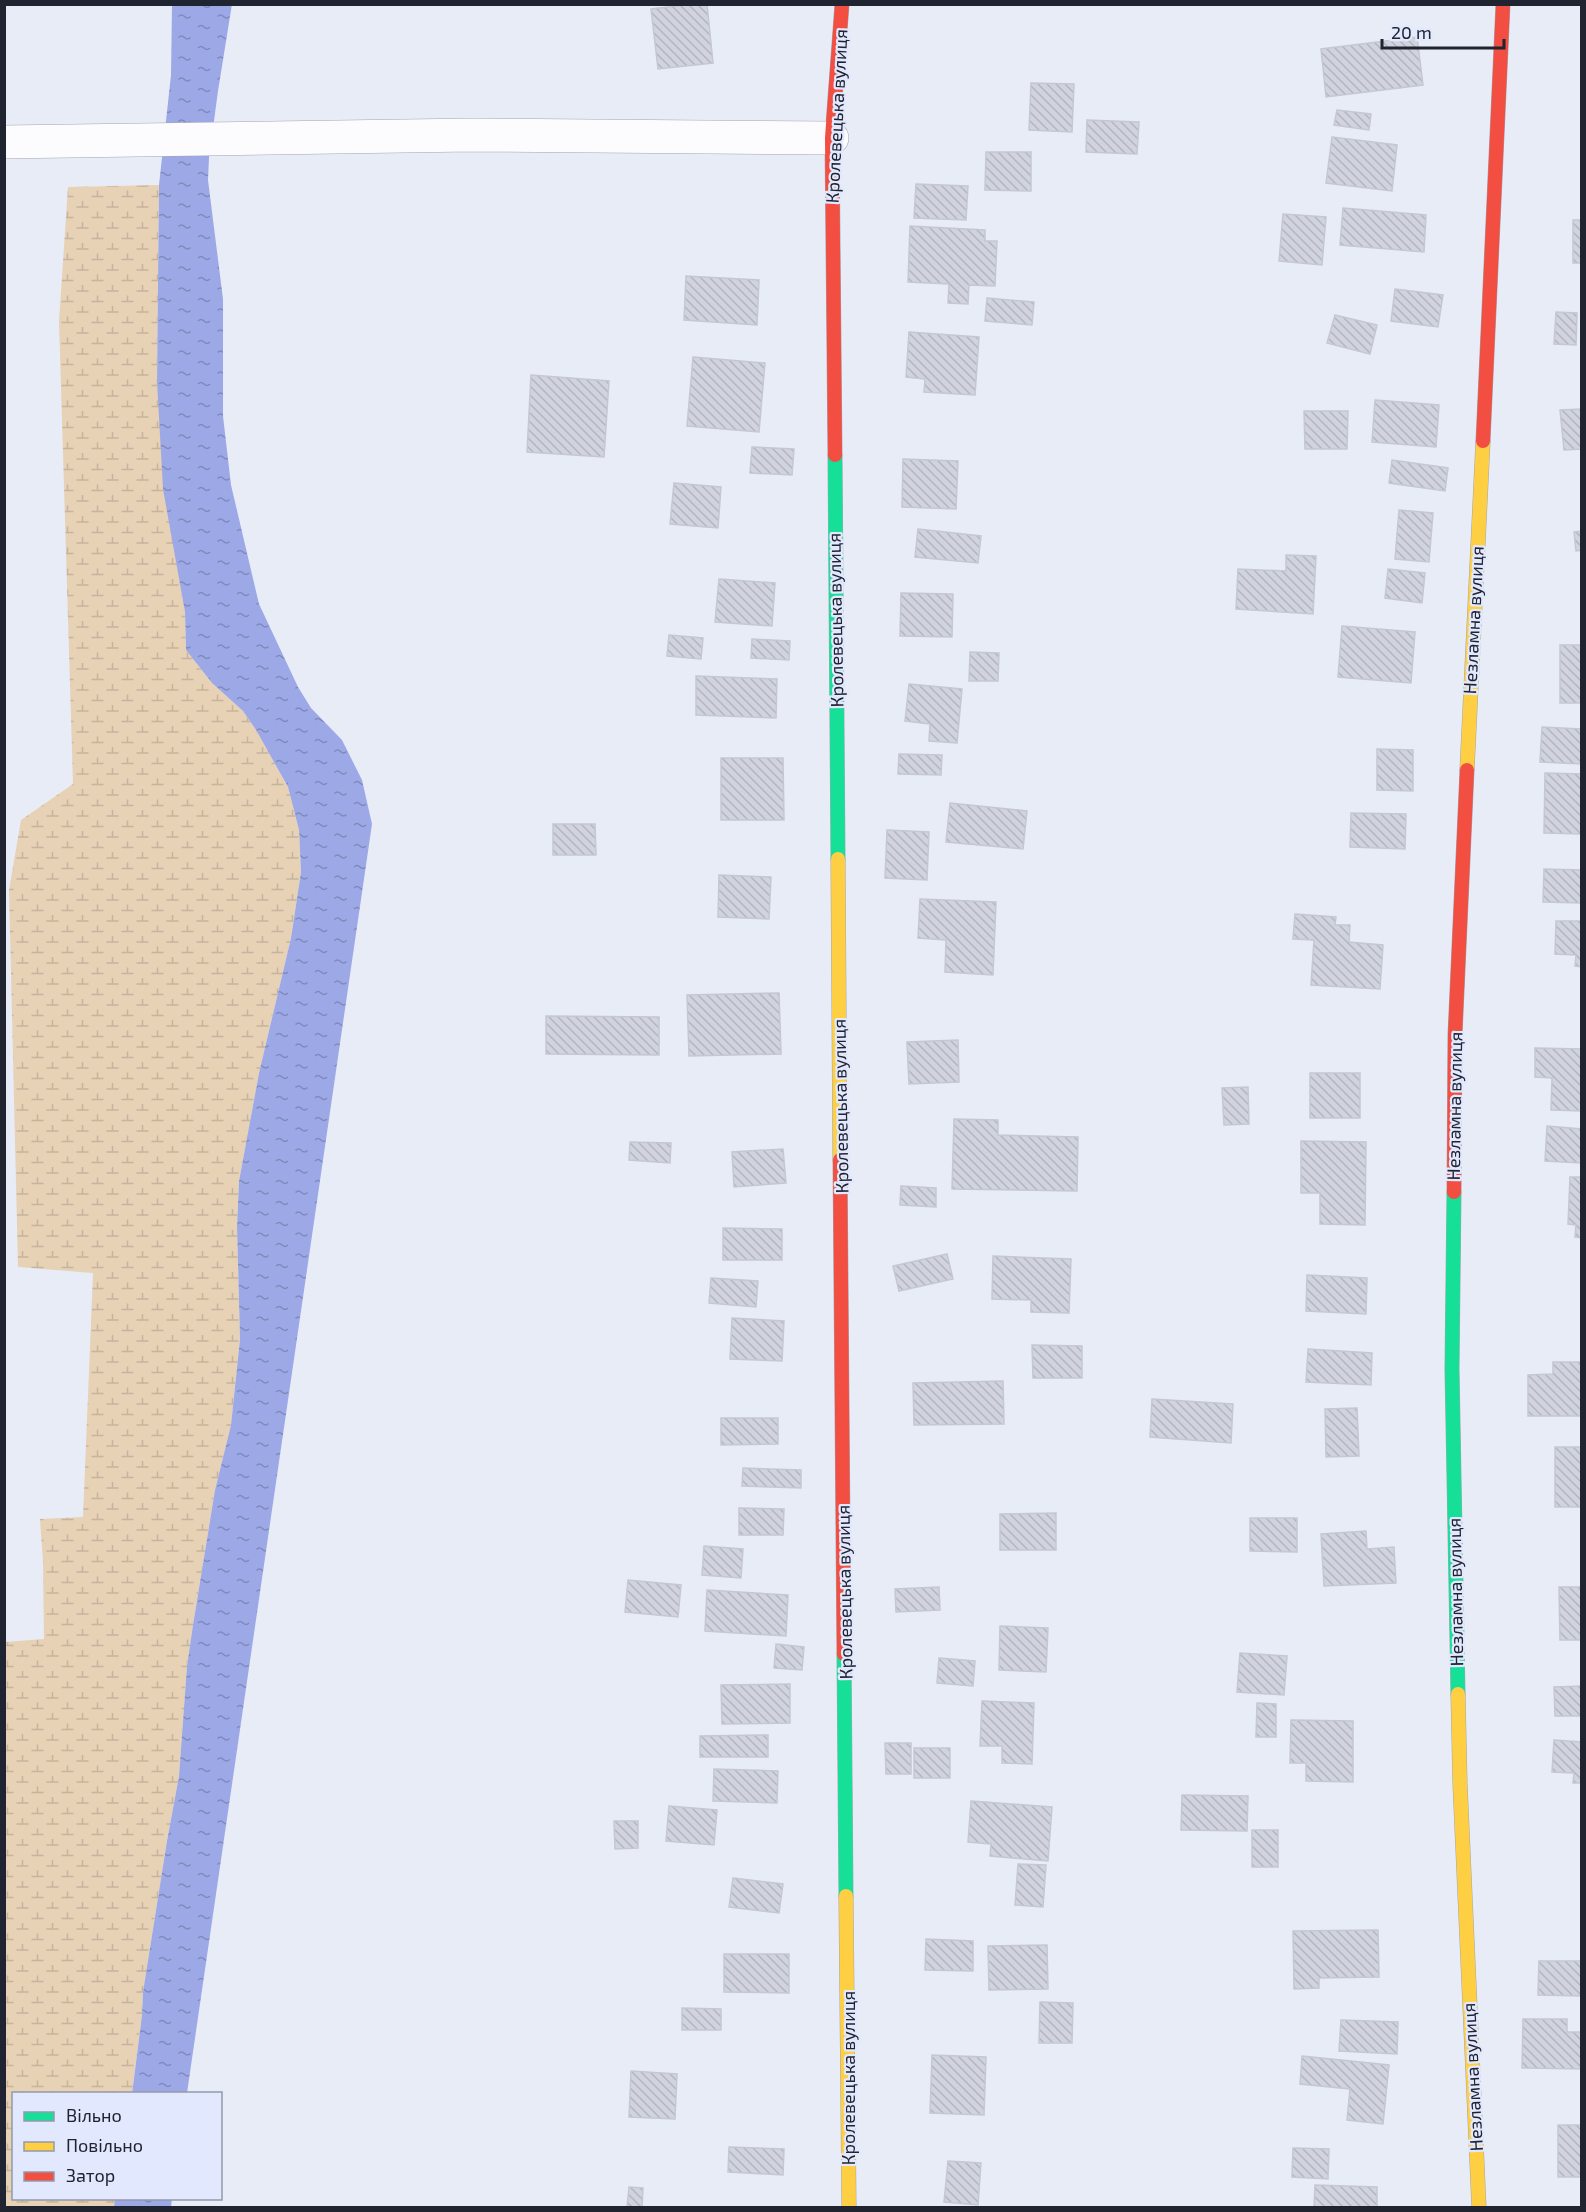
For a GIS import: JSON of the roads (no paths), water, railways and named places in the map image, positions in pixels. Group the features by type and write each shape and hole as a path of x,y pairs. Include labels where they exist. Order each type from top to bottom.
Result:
{"street":[{"name":"Кролевецька вулиця","path":"842,4 832,138 849,2208"},
{"name":"Незламна вулиця","path":"1479,2208 1460,1784 1452,1369 1455,1035 1503,4"},
{"path":"4,142 471,135 832,138"}],"water":[{"path":"232,4 218,91 208,180 223,299 223,416 231,485 259,604 298,687 311,708 342,740 362,780 372,824 187,2092 132,2092 143,1992 179,1776 187,1666 193,1625 215,1490 231,1425 240,1339 237,1227 239,1181 259,1073 291,938 301,872 299,830 288,787 243,711 212,683 186,650 185,612 163,489 157,382 159,185 171,75 172,5"},
{"path":"115,2200 172,2200 171,2207 114,2207"}]}
